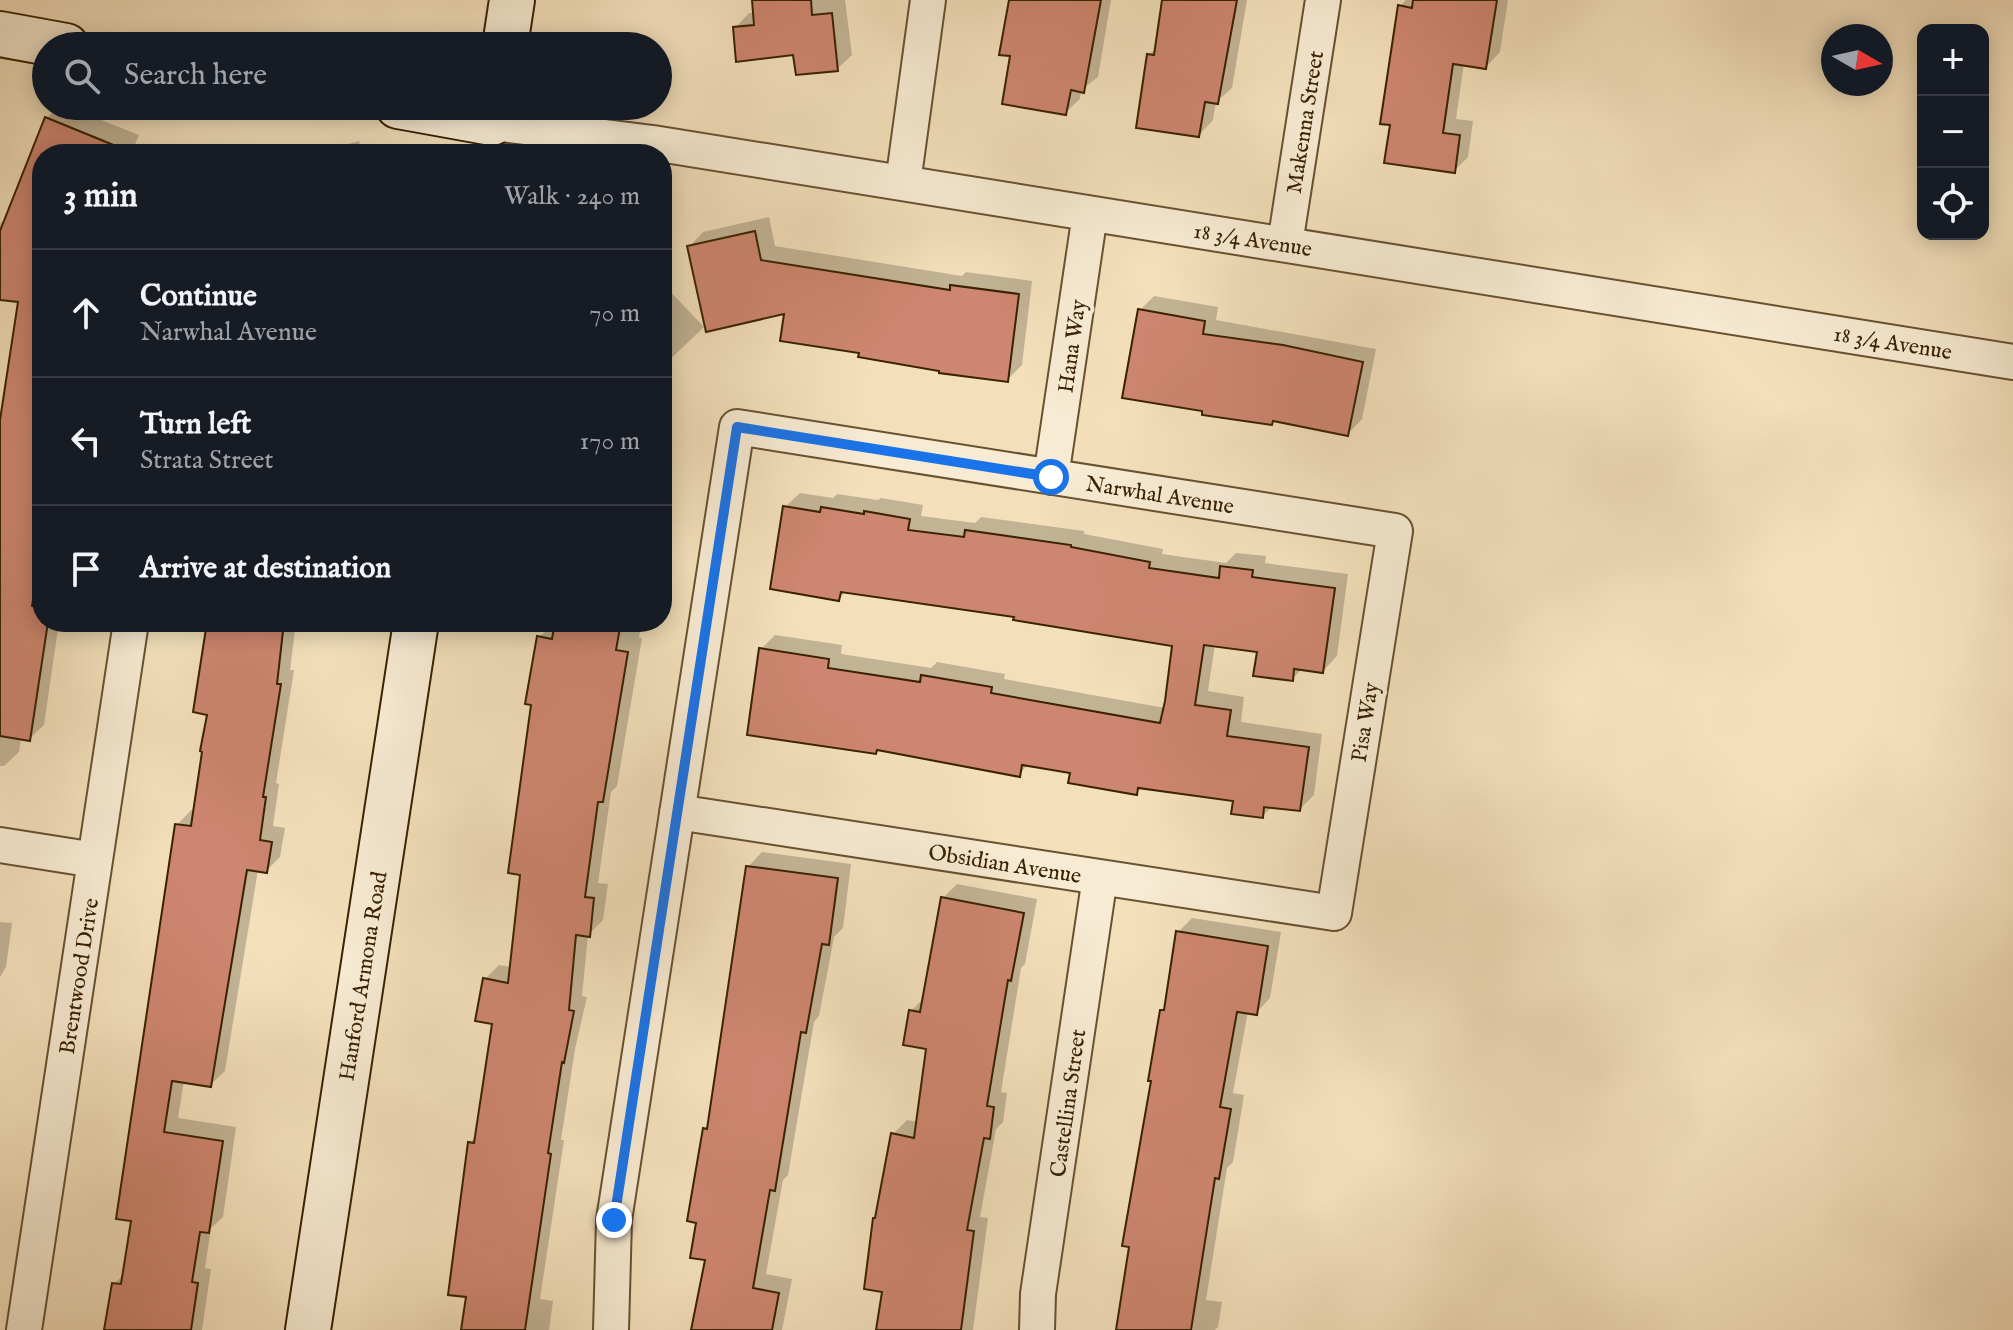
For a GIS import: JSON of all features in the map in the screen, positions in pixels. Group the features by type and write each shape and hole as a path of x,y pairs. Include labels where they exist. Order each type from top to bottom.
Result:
{"main road":[{"path":"507,32 512,0"},
{"path":"0,34 32,40"},
{"path":"458,120 492,128"},
{"name":"Hanford Armona Road","path":"308,1330 414,632"}],"street":[{"path":"903,183 928,0"},
{"name":"Makenna Street","path":"1285,244 1323,0"},
{"name":"18 3/4 Avenue","path":"492,128 659,144"},
{"name":"18 3/4 Avenue","path":"672,146 2013,362"},
{"name":"Hana Way","path":"1051,477 1090,214"},
{"name":"Narwhal Avenue","path":"677,812 737,427 1395,531"},
{"name":"Pisa Way","path":"1334,913 1395,531"},
{"name":"Brentwood Drive","path":"24,1330 129,632"},
{"path":"611,1330 614,1220 677,812"},
{"name":"Obsidian Avenue","path":"677,812 1334,913"},
{"path":"0,845 95,860"},
{"name":"Castellina Street","path":"1037,1330 1038,1294 1100,877"}],"building":[{"path":"752,0 811,0 812,15 832,13 838,71 796,75 793,55 736,62 733,27 754,25"},
{"path":"1009,0 1101,0 1084,93 1071,90 1066,115 1002,104 1010,56 999,55"},
{"path":"1162,0 1237,0 1218,104 1205,102 1199,137 1136,128 1147,54 1154,55"},
{"path":"1413,0 1497,0 1486,69 1453,64 1443,133 1460,135 1455,173 1384,163 1390,125 1380,124 1398,5 1412,8"},
{"path":"44,120 52,120 111,144 34,144"},
{"path":"32,150 32,632 46,632 30,741 0,736 0,420 18,302 0,300 0,231"},
{"path":"755,231 761,260 950,290 950,285 1019,294 1008,382 939,373 858,357 859,353 780,341 784,314 706,332 687,246"},
{"path":"1138,309 1205,321 1203,334 1283,345 1363,362 1348,436 1273,421 1272,425 1202,415 1202,411 1122,398"},
{"path":"783,506 820,512 821,507 864,514 864,511 910,519 908,530 964,537 965,530 1071,545 1150,562 1149,568 1219,578 1220,566 1253,570 1252,577 1335,588 1323,673 1294,669 1293,681 1253,676 1257,652 1204,645 1195,705 1231,710 1227,736 1309,747 1300,811 1264,807 1263,818 1231,814 1233,801 1138,788 1137,795 1068,783 1070,773 1022,765 1020,777 877,750 876,754 747,735 759,648 829,659 828,668 920,682 921,675 992,687 991,693 1160,723 1165,701 1172,646 1013,620 1014,617 841,592 839,601 770,589"},
{"path":"205,632 283,632 277,684 281,684 263,797 266,797 260,840 272,842 267,873 247,870 211,1087 172,1081 164,1132 223,1141 209,1233 200,1232 192,1282 198,1283 191,1330 104,1330 112,1283 121,1284 131,1221 116,1219 175,824 191,826 202,752 207,715 193,712"},
{"path":"553,632 619,632 616,650 628,652 603,802 598,802 585,897 594,898 590,937 576,935 569,1010 574,1011 562,1062 548,1153 551,1154 525,1330 461,1330 466,1297 448,1295 468,1142 474,1143 492,1024 475,1021 483,978 508,983 520,875 508,873 531,705 525,704 537,636 552,639"},
{"path":"746,866 838,878 829,945 822,944 806,1033 801,1032 775,1191 770,1190 753,1288 779,1293 772,1330 691,1330 705,1260 690,1258 696,1223 687,1221 703,1128 707,1129"},
{"path":"941,897 1024,913 1011,981 1008,980 987,1106 994,1107 990,1139 984,1138 967,1230 974,1231 961,1330 876,1330 882,1292 864,1289 873,1218 891,1133 914,1138 926,1049 903,1045 909,1010 920,1012"},
{"path":"1176,931 1268,946 1257,1015 1237,1012 1220,1107 1231,1109 1219,1179 1215,1178 1191,1330 1116,1330 1129,1247 1122,1246 1151,1081 1148,1081 1160,1010 1164,1010"}],"route":[{"path":"614,1220 737,427 1051,477"}]}
